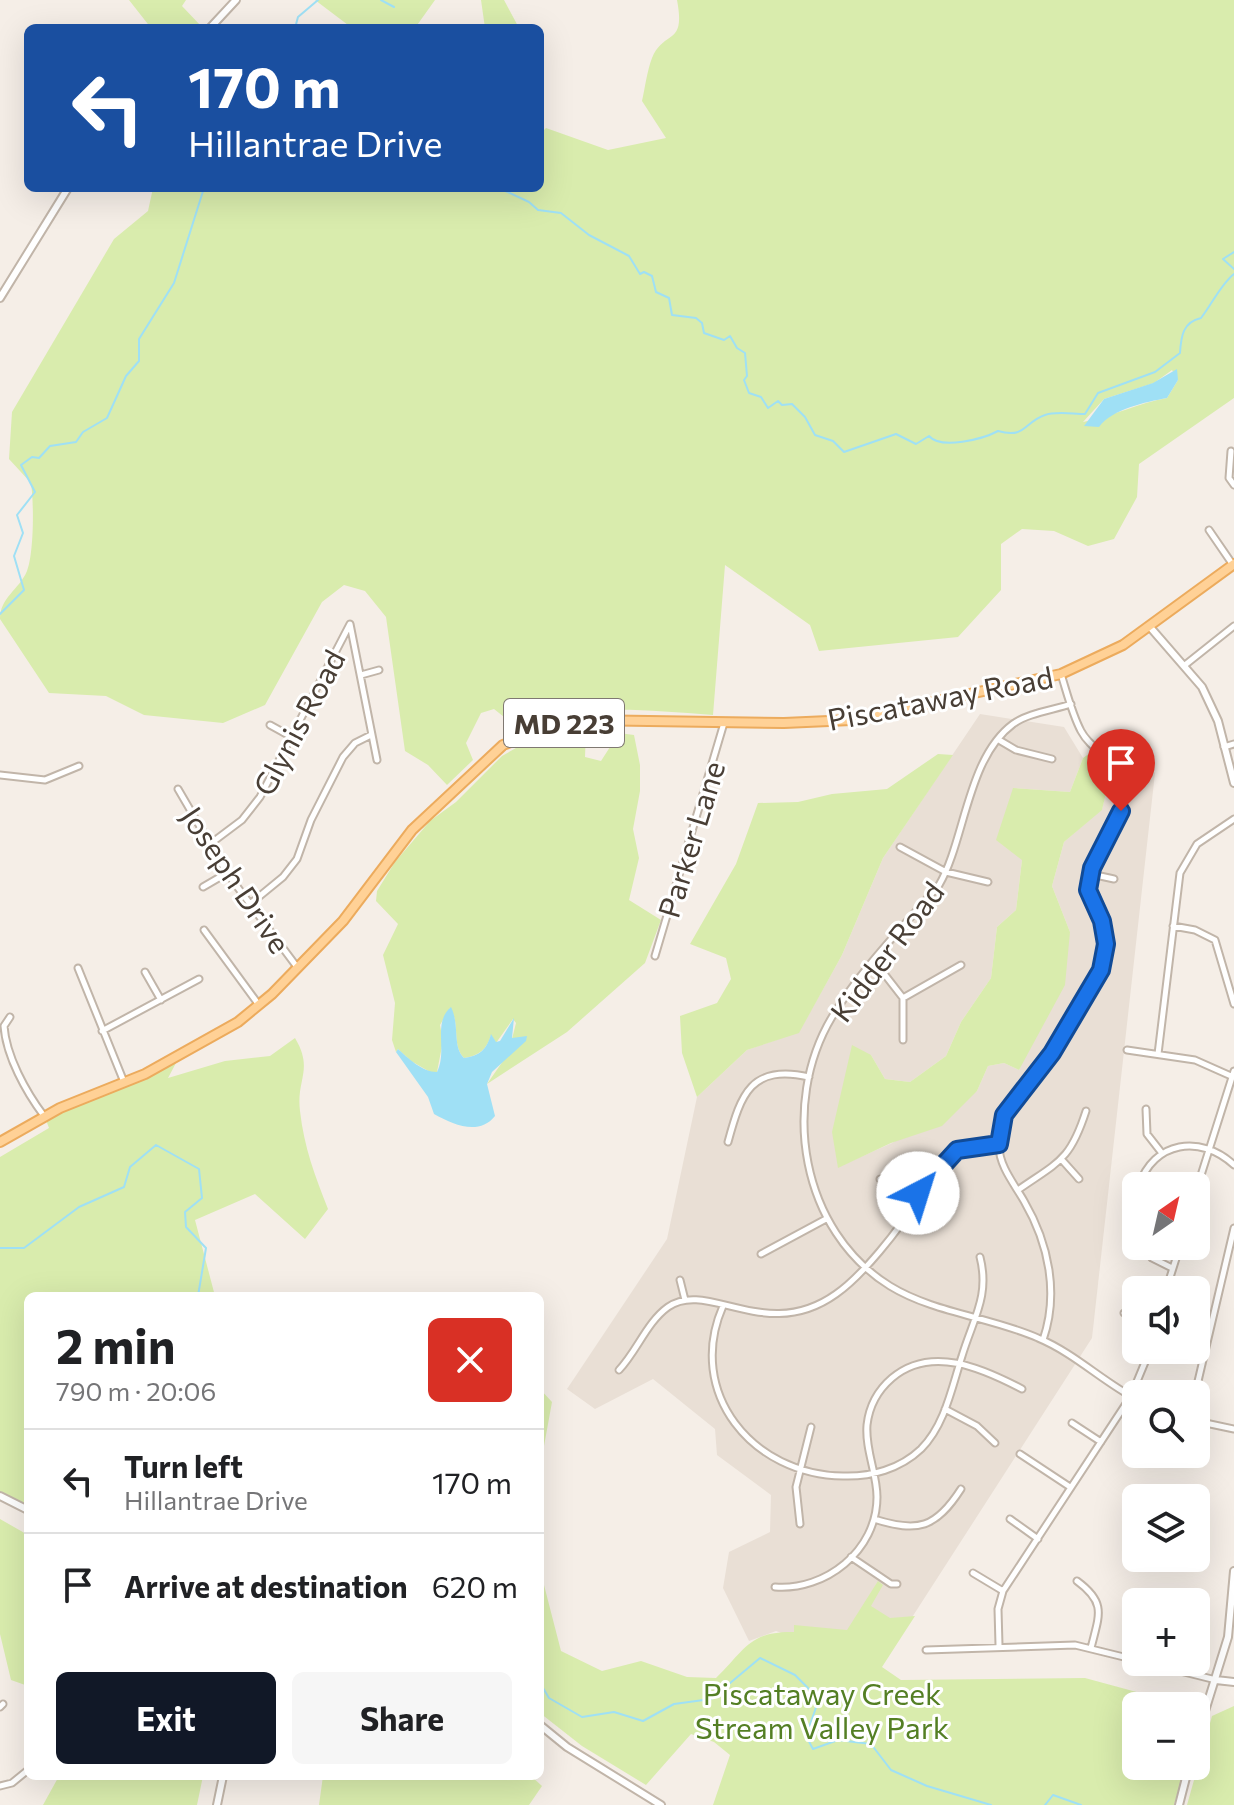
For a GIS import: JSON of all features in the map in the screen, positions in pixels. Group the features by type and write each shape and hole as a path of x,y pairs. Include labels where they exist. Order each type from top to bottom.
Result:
{"main road":[{"name":"Piscataway Road","path":"0,1142 44,1116 124,1083 203,1045 259,1005 343,921 408,833 509,742 558,724 583,720 724,723 851,720 1061,674 1102,656 1150,627 1233,564"}],"street":[{"path":"214,24 236,0"},
{"path":"0,298 66,192"},
{"path":"1231,451 1229,478 1234,485"},
{"path":"1209,530 1233,564"},
{"name":"Glynis Road","path":"210,844 230,832 251,810 350,624 377,760"},
{"path":"1185,665 1234,626"},
{"path":"1150,627 1185,665 1212,706 1234,783"},
{"path":"361,675 379,670"},
{"path":"1043,1340 1052,1314 1052,1278 1030,1212 1003,1164 999,1144 1004,1115 1052,1053 1101,970 1106,944 1102,921 1088,890 1091,874 1121,811 1125,789 1120,769 1082,734 1061,674"},
{"name":"Kidder Road","path":"1071,704 1019,721 999,740 964,808 946,872 833,1016 809,1077 804,1117 806,1155 826,1219 864,1267 910,1296 1043,1340 1122,1390"},
{"name":"Parker Lane","path":"655,956 724,723"},
{"path":"270,725 291,736"},
{"path":"250,904 290,869 343,757 355,743 371,735"},
{"path":"999,740 1016,750 1052,759"},
{"path":"1224,747 1234,744"},
{"path":"0,775 45,780 79,766"},
{"name":"Joseph Drive","path":"178,789 227,873 298,968"},
{"path":"1158,1054 1173,926 1185,860 1209,834 1234,819"},
{"path":"900,847 946,872 988,882"},
{"path":"203,887 227,873"},
{"path":"1091,874 1114,879"},
{"path":"1173,926 1195,930 1215,940 1234,1004"},
{"path":"204,930 259,1005"},
{"path":"875,962 903,998 903,1040"},
{"path":"903,998 961,965"},
{"path":"78,968 124,1083"},
{"path":"145,972 161,1000"},
{"path":"102,1031 199,979"},
{"path":"10,1017 4,1026 8,1044 26,1090 44,1116"},
{"path":"1127,1050 1202,1062 1232,1073 1201,1172"},
{"path":"728,1142 740,1102 755,1083 781,1073 809,1077"},
{"path":"1146,1109 1147,1134 1161,1152"},
{"path":"1018,1190 1055,1168 1062,1160 1076,1142 1086,1111"},
{"path":"619,1370 658,1316 685,1300 767,1316 796,1313 835,1295 864,1267 918,1199 918,1193 957,1150 999,1144"},
{"path":"1145,1172 1161,1152 1182,1146 1208,1149 1234,1165"},
{"path":"1062,1160 1079,1179"},
{"path":"880,1179 918,1193"},
{"path":"761,1254 826,1219"},
{"path":"1198,1380 1234,1228"},
{"path":"723,1306 712,1352 716,1378 739,1429 756,1448 799,1472 837,1476 874,1474 898,1465 918,1451 934,1433 985,1292 980,1257"},
{"path":"1156,1260 1172,1268"},
{"path":"1170,1276 1175,1260"},
{"path":"680,1280 685,1300"},
{"path":"775,1587 798,1588 815,1584 836,1572 851,1557 874,1519 877,1497 867,1433 869,1414 878,1393 911,1365 940,1361 960,1364 1022,1389"},
{"path":"945,1409 977,1426 995,1443"},
{"path":"999,1645 998,1609 1003,1591 1070,1487 1122,1414"},
{"path":"1072,1423 1101,1442"},
{"path":"1210,1424 1234,1429"},
{"path":"800,1524 796,1504 799,1472 811,1427"},
{"path":"1020,1454 1070,1487"},
{"path":"874,1519 904,1527 926,1525 941,1516 961,1489"},
{"path":"0,1496 24,1508"},
{"path":"1010,1519 1038,1539"},
{"path":"851,1557 891,1584 897,1584"},
{"path":"1210,1698 1228,1637 1234,1571"},
{"path":"973,1573 1003,1591"},
{"path":"1077,1581 1090,1591 1099,1605 1091,1648"},
{"path":"926,1650 999,1645 1091,1648 1122,1656"},
{"path":"1200,1676 1234,1682"},
{"path":"544,1728 567,1747 661,1805"},
{"path":"0,1786 12,1783 24,1773"},
{"path":"217,1805 222,1780"},
{"path":"1179,1805 1185,1780"}],"shaded area":[{"path":"980,714 1064,727 1083,758 1070,792 1013,788 1022,860 1016,910 997,927 991,978 961,1022 946,1056 910,1082 885,1079 871,1055 838,1167 892,1143 977,1091 988,1066 1004,1063 1019,1070 1070,932 1052,886 1064,842 1102,809 1110,776 1090,753 1120,731 1155,773 1092,1338 880,1667 776,1631 749,1641 723,1588 729,1552 770,1532 771,1495 717,1455 715,1429 653,1379 595,1409 567,1389 667,1239 697,1097 747,1050 799,1032 842,955 883,858"}],"green space":[{"path":"129,0 186,0 182,6 199,24 148,24"},
{"path":"315,0 435,0 418,24 347,24"},
{"path":"481,0 504,0 517,24 484,24"},
{"path":"677,0 1234,0 1234,398 1139,464 1137,497 1114,539 1088,546 1054,531 1022,529 1001,544 1001,590 958,637 819,651 810,625 725,565 713,715 637,710 589,711 565,713 514,725 494,709 481,713 466,743 473,760 447,785 428,765 405,751 386,617 365,591 344,585 322,602 265,705 223,723 144,715 106,696 49,693 0,619 6,599 27,571 32,541 31,483 9,459 12,412 114,239 148,211 152,192 544,192 546,128 608,150 666,138 642,101 652,58 679,25","holes":["1172,370 1178,380 1167,398 1146,403 1083,422 1104,399 1154,383"]},
{"path":"563,730 586,730 585,757 601,761 619,733 634,735 640,765 640,791 633,829 639,858 629,900 661,920 645,963 567,1032 487,1084 519,1038 512,1039 516,1023 513,1019 496,1043 491,1035 482,1051 464,1058 458,1047 450,1008 440,1025 443,1041 437,1072 430,1072 398,1049 396,1052 392,1040 395,1003 383,955 398,924 376,901 377,891 395,862 430,821 456,802 502,756 523,744"},
{"path":"1090,753 1110,776 1102,810 1064,842 1052,886 1070,932 1065,985 1019,1070 1004,1063 988,1066 977,1091 942,1126 891,1143 838,1168 832,1132 852,1045 871,1055 885,1079 910,1082 946,1056 961,1022 991,978 997,927 1016,910 1022,860 996,840 1013,788 1070,792 1083,758"},
{"path":"938,754 953,755 883,858 842,955 799,1033 747,1050 697,1097 682,1053 680,1016 717,1003 731,979 726,958 690,944 736,864 758,803 798,802 832,794 887,789"},
{"path":"295,1038 301,1049 304,1067 299,1100 304,1137 328,1209 305,1239 255,1194 195,1220 214,1292 24,1292 24,1507 0,1496 0,1157 49,1128 46,1120 176,1063 168,1078 225,1061 270,1056"},
{"path":"544,1393 552,1402 544,1446"},
{"path":"0,1519 24,1533 24,1685 11,1680 0,1634"},
{"name":"Piscataway Creek Stream Valley Park","path":"878,1581 883,1585 871,1606 890,1618 915,1616 882,1667 901,1680 1085,1678 1136,1692 1122,1692 1122,1780 1181,1780 1174,1805 713,1805 730,1755 714,1742 691,1734 646,1785 582,1746 544,1716 544,1585 561,1651 602,1671 641,1661 687,1677 716,1678 749,1644 767,1635 794,1632 794,1625 847,1630"},
{"path":"1234,1706 1234,1805 1187,1805 1194,1780 1210,1780 1212,1716"},
{"path":"57,1780 202,1780 197,1805 43,1805"},
{"path":"322,1780 535,1780 542,1786 529,1805 319,1805"}],"water":[{"path":"1177,369 1178,380 1167,398 1121,411 1099,427 1084,426 1104,399 1153,383"},
{"path":"451,1007 458,1048 464,1058 482,1051 491,1034 496,1042 500,1041 514,1018 512,1038 527,1036 526,1041 492,1072 487,1084 495,1116 482,1126 458,1125 434,1114 428,1097 396,1052 398,1049 421,1067 437,1072 442,1021"}],"waterway":[{"path":"296,24 298,17 318,0"},
{"path":"381,0 394,7"},
{"path":"0,614 24,590 14,556 23,533 17,515 35,492 21,465 32,457 39,458 50,446 76,442 83,432 107,418 126,376 139,361 139,339 174,283 203,192"},
{"path":"508,192 538,210 561,213 589,235 629,256 640,274 644,272 652,276 656,292 669,298 672,315 696,318 702,323 704,333 724,340 730,336 737,348 745,353 747,376 744,380 749,393 761,397 768,408 778,401 782,405 792,404 805,417 815,435 833,441 844,452 896,434 916,444 929,436 943,442 962,442 998,431 1014,433 1049,414 1085,414 1098,393 1155,372 1180,353 1187,326 1201,318 1234,274"},
{"path":"1234,252 1223,259 1234,269"},
{"path":"0,1248 24,1248 79,1207 124,1187 130,1167 156,1145 199,1169 202,1198 185,1212 186,1227 206,1248 199,1292"},
{"path":"544,1690 549,1698 582,1717 614,1712 643,1721 674,1704 711,1699 760,1658 795,1675 819,1699 806,1736 813,1749 838,1740 871,1744 891,1770 927,1786 991,1805"},
{"path":"1045,1805 1053,1795 1081,1805"}],"route":[{"path":"918,1193 957,1150 999,1144 1004,1115 1052,1053 1084,1003 1101,970 1106,944 1102,921 1088,890 1092,868 1121,811"}]}
